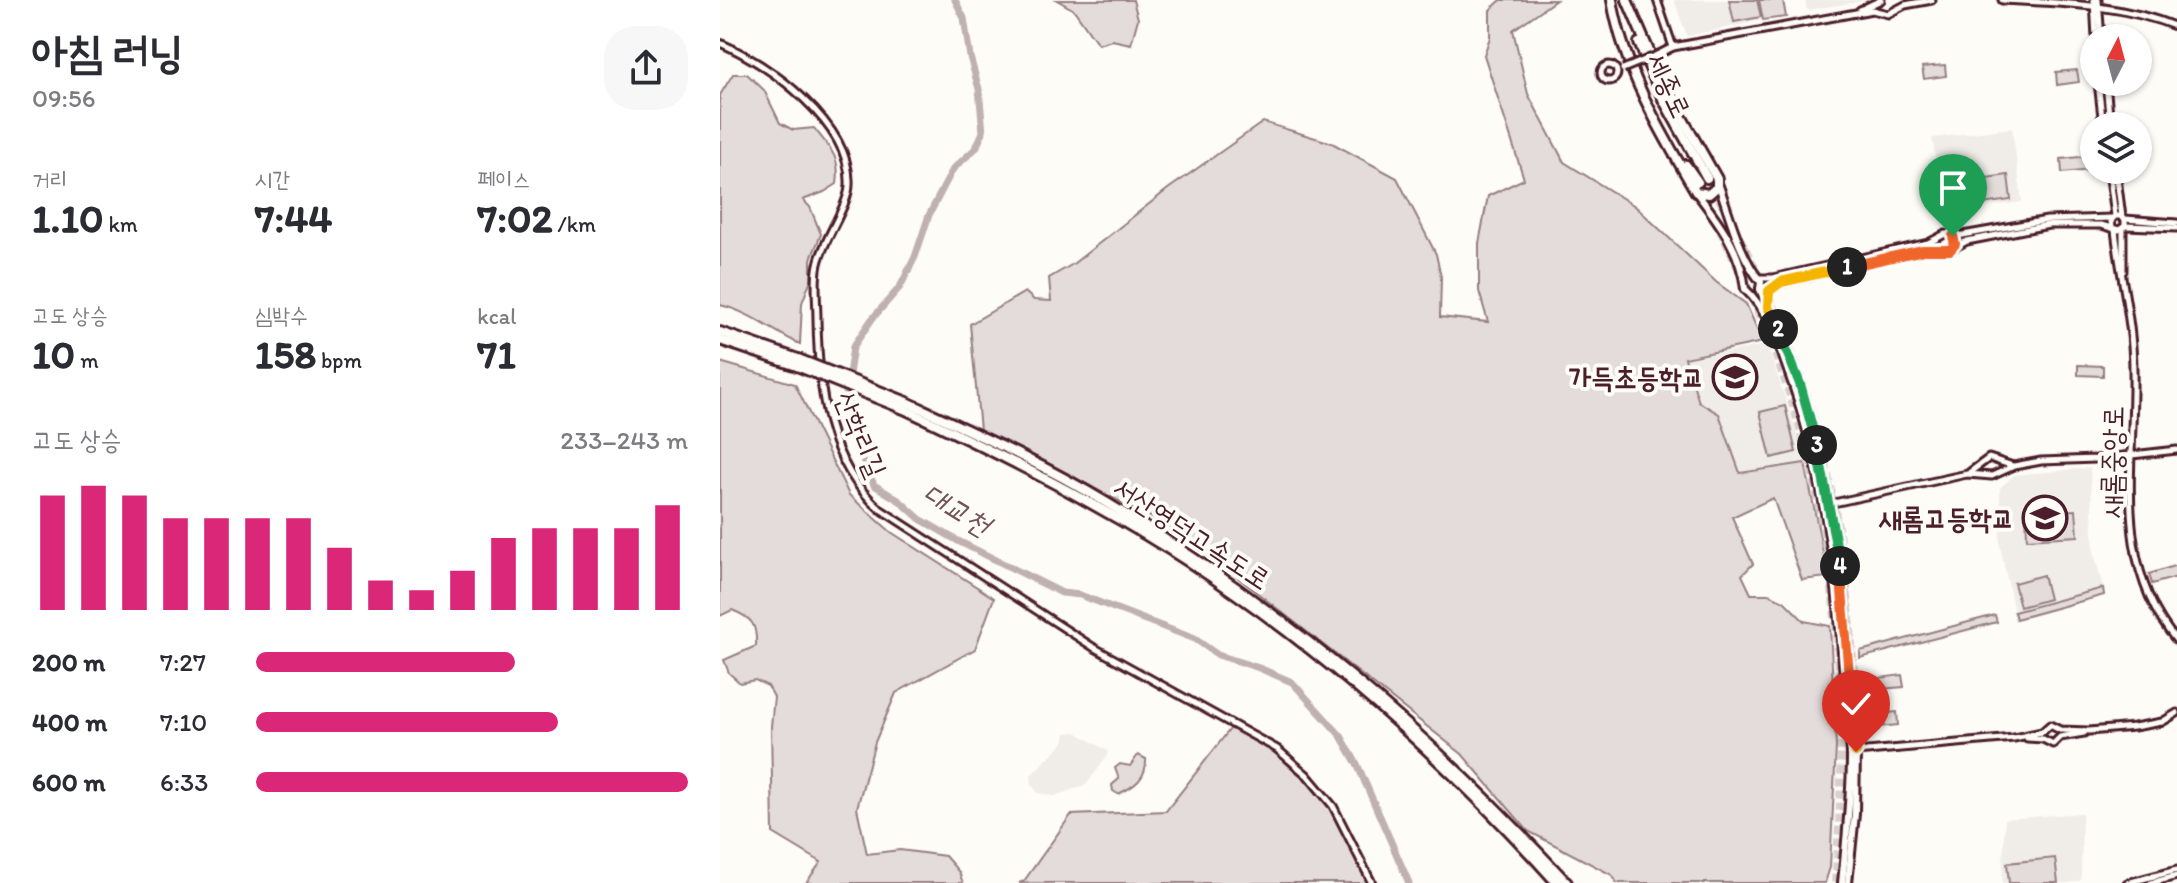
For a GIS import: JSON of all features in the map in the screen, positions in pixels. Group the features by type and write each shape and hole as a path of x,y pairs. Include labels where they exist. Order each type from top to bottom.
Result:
{"highway":[{"path":"1613,0 1617,28 1644,99 1704,183"},
{"path":"1626,0 1704,183"},
{"name":"서산영덕고속도로","path":"720,332 1004,447 1105,501 1212,570 1286,622 1369,689 1442,754 1567,883"},
{"name":"서산영덕고속도로","path":"720,340 798,363"},
{"name":"서산영덕고속도로","path":"906,405 1102,509 1209,576 1283,628 1366,694 1438,760 1503,823 1557,883"}],"main road":[{"path":"1704,183 1757,277 1802,393 1843,581 1855,814 1845,883"},
{"path":"1704,183 1736,253 1746,279 1745,289 1751,293 1780,347 1827,505"},
{"path":"1746,279 1757,277"},
{"path":"1768,307 1769,291 1781,282"},
{"path":"1751,293 1761,288"}],"street":[{"path":"1657,0 1673,47"},
{"path":"1917,0 1941,0"},
{"path":"1620,70 1673,47 1852,14 1880,10 1888,14 1896,5 1932,0"},
{"path":"2002,0 2096,3 2177,27"},
{"path":"1852,14 1880,1 1880,10"},
{"path":"2096,3 2097,24"},
{"name":"산학리길","path":"720,43 757,63 795,93 828,125 843,151 849,185 817,270 818,369 826,414 860,490 880,509 1083,641 1277,749 1307,775 1333,806 1372,883"},
{"path":"2112,184 2120,221"},
{"path":"1761,288 1923,250 1948,251 1955,246 1998,234 2049,225 2114,228 2120,221 2117,184"},
{"path":"1757,277 1773,278 1899,250 1928,243 1945,234 1953,236 2047,220 2177,225"},
{"name":"새롬중앙로","path":"2120,221 2114,228 2123,272"},
{"name":"새롬중앙로","path":"2120,221 2133,367 2130,515 2133,550 2153,609 2177,641"},
{"path":"1953,236 1955,246"},
{"path":"1939,238 1941,249"},
{"path":"1827,505 1967,474 1992,476 2014,466 2041,461 2177,450"},
{"path":"1967,474 1989,458 2014,466"},
{"path":"1997,462 1998,472"},
{"path":"1981,464 1984,474"},
{"path":"2043,736 2050,725 2060,734 2152,725 2177,713"},
{"path":"1853,752 2043,736 2053,744 2060,734"},
{"path":"2127,883 2177,870"},
{"path":"2151,883 2177,876"}],"shaded area":[{"path":"1057,0 1133,0 1138,19 1131,44 1112,40 1098,44 1074,10"},
{"path":"1501,0 1556,0 1513,30 1528,94 1564,162 1635,206 1716,282 1746,304 1763,342 1685,358 1699,402 1719,414 1740,473 1805,463 1828,577 1802,580 1773,498 1732,517 1753,564 1742,575 1751,594 1769,594 1784,601 1804,621 1830,626 1836,747 1830,867 1825,883 1617,883 1612,875 1528,831 1462,754 1180,532 980,430 970,324 1025,292 1034,300 1051,301 1049,278 1073,264 1168,189 1263,122 1332,143 1397,178 1436,254 1441,277 1440,317 1488,322 1479,291 1479,243 1488,196 1524,179 1484,55 1490,37 1490,10"},
{"path":"1674,0 1759,0 1763,20 1687,36"},
{"path":"1729,0 1757,0 1761,17 1734,22"},
{"path":"1759,0 1783,0 1786,17 1763,20"},
{"path":"1805,0 1869,0 1807,10"},
{"path":"1945,65 1946,76 1924,79 1922,67"},
{"path":"2077,70 2079,82 2057,85 2056,72"},
{"path":"733,74 747,74 764,90 780,123 793,130 814,128 836,160 837,184 803,200 810,207 821,234 811,259 811,279 802,303 800,344 751,317 720,305 720,95"},
{"path":"2012,128 2022,202 1946,213 1932,138"},
{"path":"2080,157 2080,171 2062,173 2061,159"},
{"path":"2008,175 2011,200 1960,207 1957,182"},
{"path":"1955,182 1958,206 1948,208 1945,183"},
{"path":"1767,345 1806,461 1740,472 1720,414 1701,402 1686,359"},
{"path":"720,362 795,384 849,495 891,532 994,598 975,649 896,693 875,742 857,808 867,854 900,850 945,856 959,872 963,883 806,883 821,862 773,833 771,726 774,697 768,686 755,680 740,683 729,673 724,660 756,646 756,638 752,623 744,616 732,610 720,616"},
{"path":"2078,365 2103,366 2103,376 2078,375"},
{"path":"1785,406 1796,452 1771,458 1760,412"},
{"path":"2090,468 2094,553 2103,588 2014,612 2000,545 2000,488 2014,475"},
{"path":"2076,510 2078,536 2027,539 2026,512"},
{"path":"2177,565 2177,577 2152,584 2149,574"},
{"path":"2043,575 2049,599 2020,607 2014,583"},
{"path":"2103,588 2104,595 2016,619 2014,612"},
{"path":"1995,615 1997,622 1860,658 1860,651"},
{"path":"1902,675 1904,687 1880,689 1879,678"},
{"path":"1897,712 1898,725 1878,727 1877,714"},
{"path":"1234,724 1307,775 1342,822 1372,883 1019,883 1024,881 1071,815 1166,811"},
{"path":"1076,732 1108,751 1106,758 1086,785 1054,796 1038,793 1032,785 1031,775 1064,742 1066,733"},
{"path":"1138,755 1146,759 1142,777 1118,794 1113,791 1112,785 1119,779 1115,768 1120,764 1130,766"},
{"path":"2082,813 2081,880 2068,883 2002,883 2005,819"},
{"path":"2055,858 2058,883 2009,883 2007,863"}],"waterway":[{"name":"대교천","path":"955,0 964,18 979,89 983,132 976,148 953,169 929,215 915,257 900,287 853,347 846,395 853,436 874,485 900,501 920,519 958,541 1062,593 1080,595 1195,639 1218,655 1292,682 1341,736 1357,764 1409,883"}],"tunnel":[{"path":"1707,178 1727,213"},
{"path":"1735,228 1761,280"},
{"path":"1720,230 1740,272"},
{"path":"1767,293 1802,380 1827,471 1844,563 1857,742"},
{"path":"1752,299 1780,368 1803,439 1820,512 1831,585 1841,734 1835,883"}],"place":[{"name":"가득초등학교","path":"1735,377"},
{"name":"새롬고등학교","path":"2045,518"}],"route":[{"path":"1856,752 1843,581 1829,499 1811,421 1767,300 1769,291 1781,282 1923,250 1950,250 1955,244 1953,236"}]}
